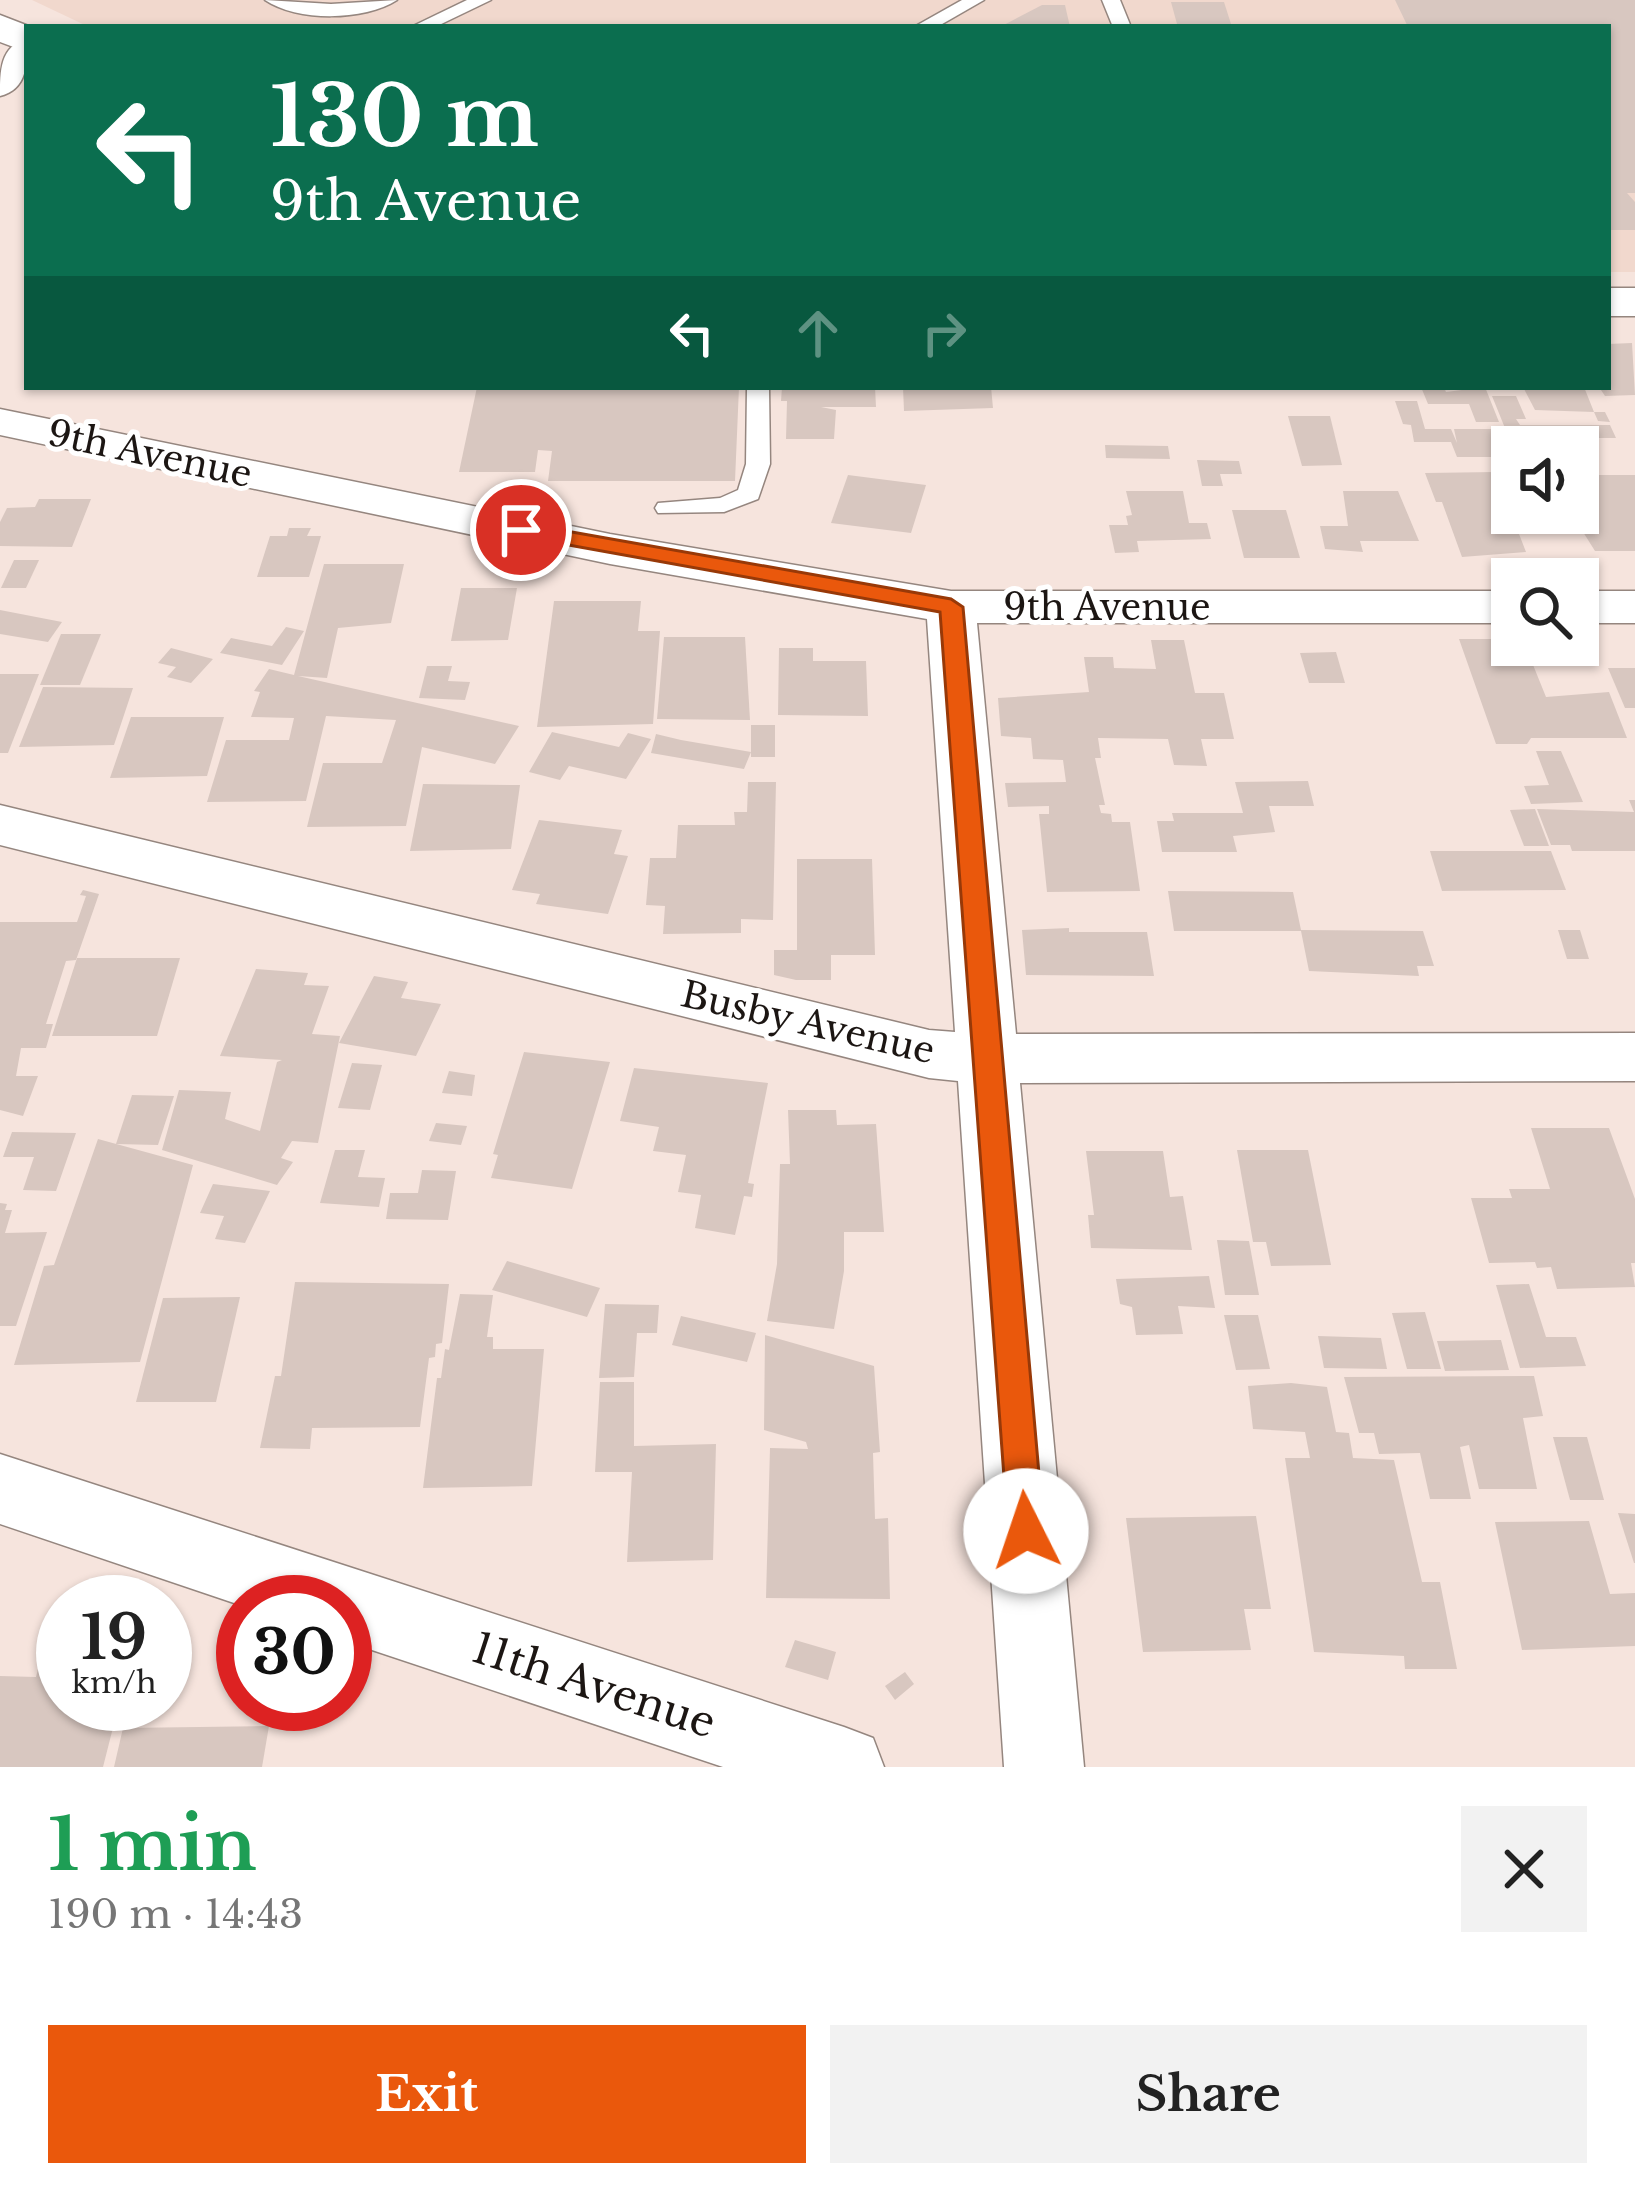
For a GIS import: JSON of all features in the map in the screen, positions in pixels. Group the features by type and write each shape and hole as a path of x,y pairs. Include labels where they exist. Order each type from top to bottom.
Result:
{"street":[{"path":"0,85 24,49"},
{"name":"9th Avenue","path":"0,422 610,549 951,607 1491,607"},
{"path":"951,607 1044,1767"},
{"path":"1599,607 1635,607"},
{"name":"Busby Avenue","path":"0,825 928,1054 990,1059 1635,1058"},
{"name":"11th Avenue","path":"0,1489 262,1575"},
{"name":"11th Avenue","path":"372,1611 844,1767"}],"lane":[{"path":"274,0 307,9 339,10 388,0"},
{"path":"427,24 482,0"},
{"path":"929,24 976,0"},
{"path":"667,508 724,506 749,494 758,464 758,390"}],"shaded area":[{"path":"32,0 1635,0 1635,272 1611,272 1611,24 83,24"}],"building":[{"path":"1395,0 1635,0 1635,193 1627,193 1635,202 1635,230 1611,230 1611,24 1407,24"},
{"path":"1171,2 1224,2 1231,24 1177,24"},
{"path":"1042,5 1065,5 1069,24 1006,24"},
{"path":"1632,343 1635,395 1605,396 1601,390 1611,390 1611,344"},
{"path":"476,390 739,390 735,481 548,481 552,451 538,450 535,472 459,472"},
{"path":"782,390 875,390 876,407 821,407 836,410 834,439 786,439 787,401 781,401"},
{"path":"903,390 991,390 993,408 904,411"},
{"path":"1422,390 1486,390 1499,422 1476,422 1469,404 1428,404"},
{"path":"1525,390 1585,390 1594,412 1535,410"},
{"path":"1492,396 1516,396 1526,419 1516,419 1520,425 1610,425 1616,438 1599,438 1599,426 1504,426"},
{"path":"1395,401 1417,401 1425,429 1451,429 1457,443 1454,429 1491,429 1491,457 1457,457 1451,442 1414,442 1411,425 1403,424"},
{"path":"1594,412 1605,412 1610,422 1598,421"},
{"path":"1288,416 1330,416 1342,465 1302,466"},
{"path":"1105,445 1168,446 1170,459 1106,458"},
{"path":"1197,460 1239,461 1242,474 1220,474 1223,486 1202,486"},
{"path":"1491,472 1491,534 1519,534 1526,552 1462,557 1442,502 1436,502 1425,473"},
{"path":"848,475 926,485 911,533 831,523"},
{"path":"1599,475 1635,475 1635,551 1595,551 1584,534 1599,534"},
{"path":"1126,491 1183,491 1189,523 1207,523 1211,539 1137,541 1139,552 1115,553 1109,525 1128,525 1126,516 1132,515"},
{"path":"1343,491 1398,491 1419,541 1360,541 1363,552 1325,549 1320,526 1348,526"},
{"path":"39,499 91,499 72,547 0,546 0,522 7,508 35,507"},
{"path":"1232,510 1286,510 1300,558 1244,558"},
{"path":"289,528 311,528 307,536 321,536 309,577 257,577 270,536 287,536"},
{"path":"14,560 39,560 26,588 1,588"},
{"path":"324,564 404,564 391,623 338,628 327,678 298,676 519,726 495,764 422,747 406,826 307,827 323,763 382,763 396,720 326,716 306,801 207,802 226,740 289,740 294,718 251,717 260,692 254,691 269,669 294,675"},
{"path":"461,588 517,588 508,640 451,641"},
{"path":"554,601 641,601 638,631 660,631 653,724 537,727"},
{"path":"0,610 62,622 48,642 0,634"},
{"path":"286,627 304,631 282,665 220,653 231,638 272,646"},
{"path":"61,634 101,634 80,685 40,685"},
{"path":"664,637 745,637 750,720 657,719"},
{"path":"1459,639 1491,639 1491,666 1533,666 1546,697 1609,692 1627,738 1531,738 1527,744 1496,744"},
{"path":"1151,640 1184,640 1195,693 1224,693 1234,739 1201,739 1207,766 1174,765 1168,739 1098,738 1101,758 1095,758 1105,805 1099,805 1101,813 1111,814 1112,822 1130,822 1140,891 1047,892 1039,814 1049,814 1049,806 1008,807 1005,783 1066,782 1063,760 1033,759 1031,738 1001,736 998,698 1089,692 1084,657 1113,657 1114,668 1156,669"},
{"path":"171,648 213,659 191,683 167,677 176,667 158,663"},
{"path":"779,648 813,648 813,661 866,661 868,716 778,715"},
{"path":"1336,652 1345,683 1309,683 1300,653"},
{"path":"427,666 452,666 448,681 470,682 465,700 419,698"},
{"path":"1608,668 1635,668 1635,708 1625,708"},
{"path":"0,674 39,674 8,753 0,753"},
{"path":"43,687 133,688 114,745 19,747"},
{"path":"131,717 224,717 207,776 110,778"},
{"path":"751,725 775,725 775,757 751,757"},
{"path":"552,732 619,747 628,733 651,739 626,779 569,766 560,780 529,772"},
{"path":"656,734 751,752 744,769 651,753"},
{"path":"1536,751 1561,751 1583,802 1531,804 1524,786 1549,785"},
{"path":"1308,781 1314,806 1269,806 1275,832 1233,836 1237,852 1162,852 1157,821 1174,821 1172,813 1243,813 1235,782"},
{"path":"748,782 776,782 773,920 741,919 741,933 663,934 665,906 646,905 650,858 676,858 678,825 735,825 734,812 747,812"},
{"path":"423,784 520,785 511,849 410,851"},
{"path":"1629,800 1635,800 1635,851 1572,851 1570,845 1551,845 1537,809 1634,812"},
{"path":"1535,809 1549,846 1524,846 1510,810"},
{"path":"539,820 622,830 614,854 628,856 608,914 536,904 540,894 512,890"},
{"path":"1430,851 1551,851 1566,890 1442,891"},
{"path":"797,859 872,859 875,955 831,955 831,980 774,975 774,950 797,950"},
{"path":"83,890 99,894 76,960 66,961 46,1024 53,1024 46,1048 21,1048 16,1076 38,1076 23,1116 0,1110 0,922 77,922 86,896 80,895"},
{"path":"1168,891 1293,892 1301,930 1423,931 1434,966 1417,966 1419,976 1309,971 1301,931 1174,931"},
{"path":"1069,928 1069,932 1147,932 1154,976 1026,975 1022,930"},
{"path":"1558,930 1580,930 1589,959 1567,959"},
{"path":"77,958 180,958 157,1036 52,1036"},
{"path":"256,969 308,973 304,985 329,986 312,1034 340,1036 318,1143 292,1141 281,1158 293,1162 277,1185 162,1150 179,1090 231,1092 225,1119 260,1131 277,1062 282,1060 220,1056"},
{"path":"374,976 408,982 401,998 441,1004 416,1056 339,1043"},
{"path":"524,1052 610,1062 572,1189 491,1178 498,1155 493,1154"},
{"path":"352,1063 382,1065 370,1110 338,1108"},
{"path":"634,1068 768,1083 748,1183 754,1184 752,1197 744,1196 735,1235 695,1228 701,1195 678,1192 686,1155 653,1151 659,1127 620,1121"},
{"path":"449,1071 475,1075 472,1096 442,1093"},
{"path":"132,1095 174,1096 158,1145 116,1144"},
{"path":"788,1110 836,1110 837,1125 876,1124 884,1232 844,1232 844,1271 834,1329 767,1321 777,1264 780,1164 790,1164"},
{"path":"436,1123 467,1126 461,1145 429,1141"},
{"path":"1531,1128 1609,1128 1635,1199 1635,1263 1631,1263 1635,1287 1557,1289 1551,1267 1537,1268 1535,1262 1489,1263 1471,1198 1512,1198 1509,1189 1550,1189"},
{"path":"12,1132 76,1133 56,1191 23,1190 34,1157 3,1157"},
{"path":"98,1139 193,1165 140,1362 14,1365 44,1266 54,1265"},
{"path":"335,1150 365,1150 358,1177 385,1178 379,1207 320,1203"},
{"path":"1237,1150 1308,1150 1331,1265 1271,1266 1266,1242 1253,1242"},
{"path":"1086,1151 1163,1151 1170,1197 1183,1196 1192,1250 1091,1248 1088,1215 1094,1215"},
{"path":"422,1170 456,1171 448,1220 386,1219 390,1193 418,1193"},
{"path":"213,1184 270,1191 245,1243 215,1239 224,1216 200,1213"},
{"path":"0,1203 12,1210 5,1233 47,1232 16,1326 0,1326"},
{"path":"1217,1240 1249,1241 1259,1295 1225,1295"},
{"path":"507,1261 600,1288 587,1317 492,1290"},
{"path":"1209,1276 1215,1308 1178,1306 1183,1334 1136,1335 1132,1307 1120,1304 1116,1279"},
{"path":"295,1282 449,1284 442,1343 436,1344 435,1357 429,1358 420,1427 312,1428 310,1449 260,1448 275,1376 281,1376"},
{"path":"1529,1284 1546,1337 1576,1337 1586,1366 1520,1368 1496,1285"},
{"path":"460,1294 493,1295 487,1337 493,1337 493,1349 544,1349 532,1486 423,1488 437,1378 441,1378 445,1349 449,1350"},
{"path":"240,1297 216,1402 136,1402 163,1298"},
{"path":"605,1304 659,1305 657,1333 637,1333 634,1377 599,1378"},
{"path":"1425,1312 1441,1369 1407,1369 1392,1313"},
{"path":"1224,1315 1258,1315 1270,1369 1236,1370"},
{"path":"681,1316 756,1333 747,1362 672,1345"},
{"path":"765,1335 874,1366 880,1452 873,1453 875,1519 888,1518 890,1599 766,1598 770,1448 808,1449 806,1442 764,1430"},
{"path":"1318,1336 1381,1338 1387,1369 1324,1368"},
{"path":"1501,1340 1509,1370 1445,1371 1437,1341"},
{"path":"1534,1376 1543,1416 1523,1418 1537,1489 1479,1489 1469,1445 1460,1447 1471,1499 1430,1499 1420,1453 1379,1454 1374,1433 1359,1433 1344,1377"},
{"path":"600,1382 634,1382 634,1446 716,1444 713,1560 627,1562 632,1472 595,1472"},
{"path":"1248,1386 1327,1387 1336,1432 1349,1433 1353,1458 1394,1460 1422,1582 1440,1582 1457,1669 1405,1669 1404,1656 1314,1652 1285,1458 1310,1458 1305,1432 1253,1429"},
{"path":"1553,1437 1587,1437 1604,1500 1570,1500"},
{"path":"1618,1513 1635,1514 1635,1563 1634,1563"},
{"path":"1256,1516 1271,1609 1244,1609 1251,1650 1143,1652 1126,1518"},
{"path":"1589,1521 1610,1594 1635,1593 1635,1646 1522,1650 1495,1522"},
{"path":"795,1640 836,1652 828,1680 785,1667"},
{"path":"905,1672 914,1684 895,1700 885,1686"},
{"path":"0,1676 36,1677 36,1731 112,1731 103,1767 0,1767"},
{"path":"192,1727 268,1731 262,1767 114,1767 122,1731 192,1731"}],"route":[{"path":"521,530 951,607 1026,1531"}]}
